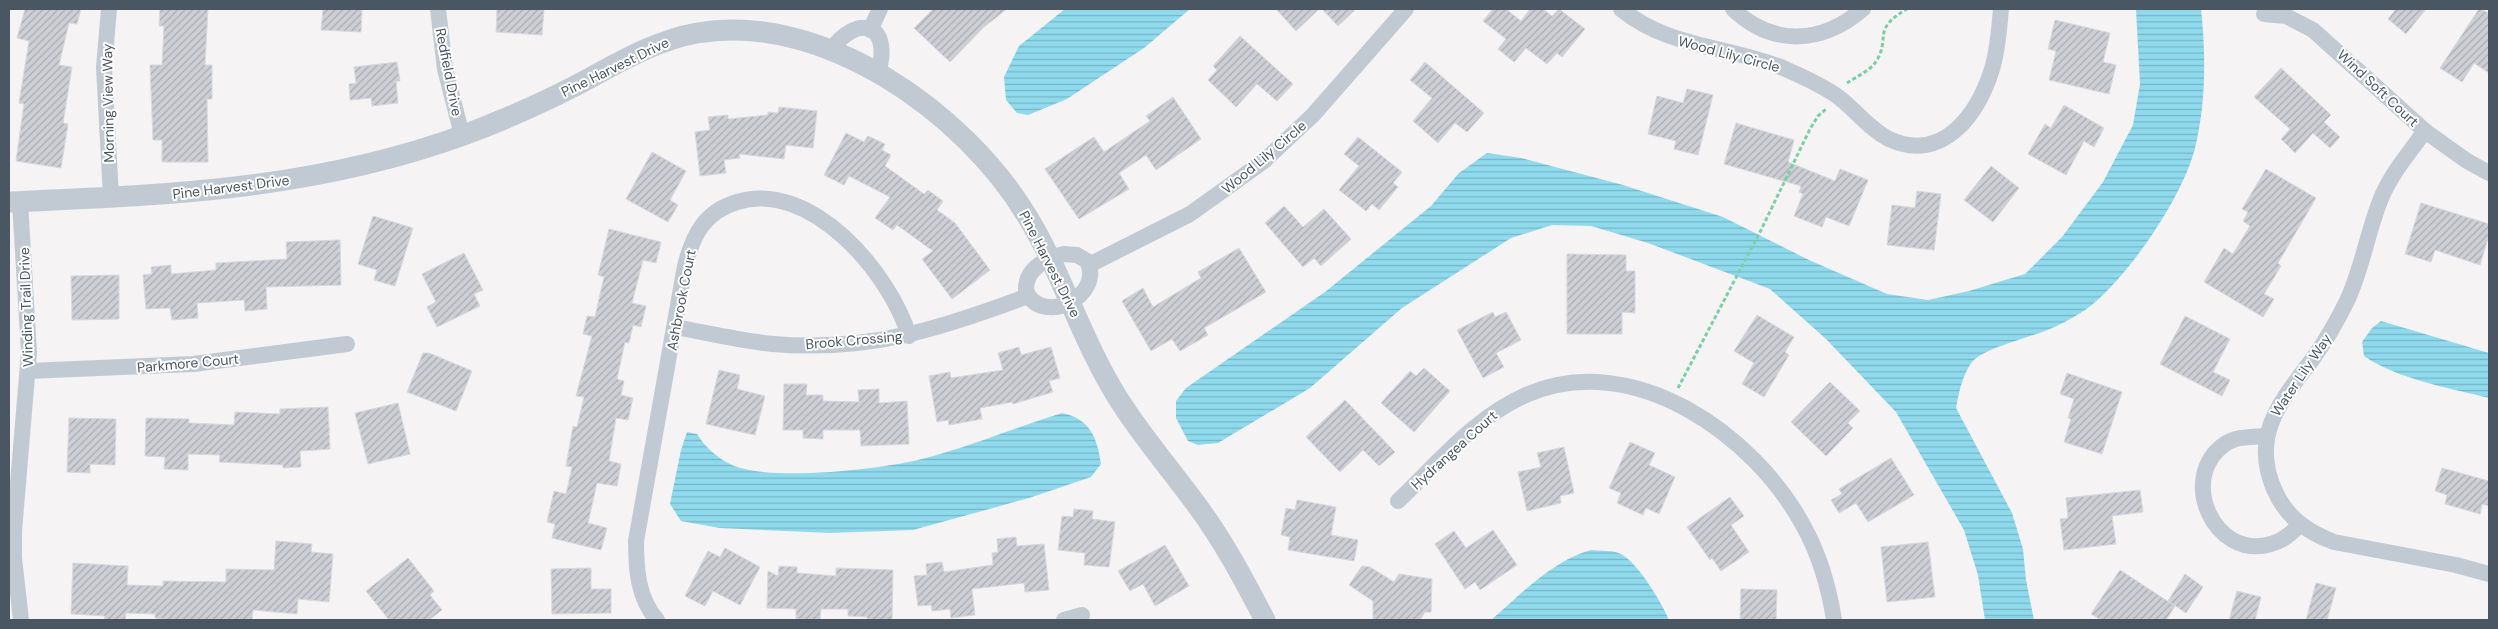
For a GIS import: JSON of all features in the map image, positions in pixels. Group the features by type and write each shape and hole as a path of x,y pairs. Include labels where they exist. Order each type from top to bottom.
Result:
{"street":[{"name":"Morning View Way","path":"109,9 104,67 111,197"},
{"name":"Redfield Drive","path":"438,9 445,69 462,136"},
{"path":"870,30 880,9"},
{"name":"Wood Lily Circle","path":"1089,265 1190,214 1264,161 1313,115 1406,9"},
{"name":"Wood Lily Circle","path":"1621,9 1650,28 1676,40 1749,56 1798,74 1836,96 1880,133 1890,139 1913,145 1926,145 1947,137 1962,125 1974,110 1993,68 2001,9"},
{"path":"1733,9 1760,30 1784,36 1799,36 1828,31 1842,25 1863,9"},
{"name":"Wind Soft Court","path":"2264,14 2286,16 2314,30 2425,131 2467,161 2489,173"},
{"path":"830,51 840,37 853,29 870,30 878,35 882,42 882,59 878,73"},
{"name":"Pine Harvest Drive","path":"14,202 195,193 285,182 375,162 462,136 540,103 644,50 678,37 720,30 764,32 830,51 878,73 925,103 982,155 1014,196 1049,259 1111,387 1123,407 1212,528 1244,578 1265,620"},
{"name":"Water Lily Way","path":"2425,131 2388,184 2381,199 2356,278 2338,319 2323,344 2283,399 2271,421 2266,436 2268,468 2278,498 2300,525 2317,536 2334,542 2456,565 2489,574"},
{"name":"Ashbrook Court","path":"657,620 648,606 637,577 636,541 685,266 694,237 701,226 720,209 746,199 760,197 780,200 800,208 819,219 855,248 888,288 904,319 909,336"},
{"name":"Winding Trail Drive","path":"14,202 28,309 28,370 14,532 14,558 21,620"},
{"path":"1070,253 1082,257 1089,265 1091,274 1088,286 1079,297 1070,302 1048,308 1036,304 1028,296 1026,286 1032,272 1049,259 1070,253"},
{"name":"Brook Crossing","path":"675,327 744,340 795,345 854,343 909,336 944,327 1028,296"},
{"name":"Parkmore Court","path":"28,370 194,364 347,344"},
{"name":"Hydrangea Court","path":"1398,501 1488,416 1526,395 1567,384 1591,382 1639,390 1671,401 1729,438 1778,487 1812,543 1821,565 1834,620"},
{"path":"2266,436 2236,438 2226,443 2217,452 2209,463 2204,478 2202,492 2205,506 2210,519 2221,531 2232,539 2247,545 2261,547 2273,544 2286,537 2300,525"},
{"path":"1064,620 1082,615"}],"path":[{"path":"1671,401 1761,230"}],"water":[{"path":"1065,9 1190,9 1144,48 1067,99 1028,115 1017,113 1006,100 1004,77 1019,46"},
{"path":"2136,9 2201,9 2204,44 2203,97 2199,131 2189,168 2179,190 2151,236 2135,259 2101,297 2085,310 2060,324 1995,348 1978,357 1972,362 1963,378 1956,408 2012,513 2023,549 2026,580 2034,620 1985,620 1978,575 1964,530 1896,412 1825,338 1770,289 1648,243 1591,226 1552,225 1511,238 1402,308 1310,388 1218,443 1198,445 1188,441 1176,418 1176,401 1186,388 1325,292 1431,206 1459,173 1487,153 1521,158 1623,185 1723,217 1809,260 1887,294 1928,300 1969,291 2025,274 2062,237 2103,182 2133,125 2140,84"},
{"path":"2381,321 2489,353 2489,398 2408,377 2377,364 2364,356 2362,342 2372,328"},
{"path":"1062,413 1072,416 1086,425 1094,438 1101,464 1091,477 1029,498 913,530 830,533 720,528 681,521 670,504 681,450 687,432 697,434 711,451 725,461 747,470 770,473 826,472 855,470 926,458"},
{"path":"1591,550 1614,552 1628,559 1649,584 1669,620 1491,620 1550,570 1577,555"}],"building":[{"path":"25,9 81,9 77,24 69,23 59,65 72,67 63,123 68,124 61,168 16,161 24,104 19,103 29,41 17,38"},
{"path":"160,9 208,9 205,65 212,65 212,99 207,99 208,162 162,162 162,140 153,140 150,65 162,65 164,26 159,26"},
{"path":"323,9 362,9 361,32 321,30"},
{"path":"497,9 544,9 542,35 496,32"},
{"path":"933,9 1007,9 984,27 950,62 914,28"},
{"path":"1276,9 1319,9 1296,31"},
{"path":"1322,9 1356,9 1338,26"},
{"path":"1493,9 1506,9 1521,21 1530,9 1543,9 1552,16 1559,9 1585,29 1562,57 1557,53 1547,64 1526,48 1514,62 1498,49 1506,39 1483,21"},
{"path":"2396,9 2426,9 2406,34 2388,19"},
{"path":"2479,9 2489,13 2489,73 2474,63 2462,82 2440,68"},
{"path":"2055,20 2110,33 2103,62 2116,65 2109,94 2049,80 2056,51 2048,49"},
{"path":"1240,36 1293,84 1277,101 1257,84 1236,107 1208,80 1217,70 1213,66"},
{"path":"397,62 400,81 396,81 398,103 372,106 371,98 350,100 349,84 356,83 354,67"},
{"path":"1425,62 1484,113 1467,132 1455,123 1438,143 1413,121 1432,98 1410,80"},
{"path":"2281,68 2331,115 2324,122 2340,137 2330,148 2313,133 2295,153 2281,139 2290,129 2254,97"},
{"path":"1687,89 1713,95 1698,155 1674,149 1676,141 1648,134 1657,96 1683,103"},
{"path":"1173,97 1201,139 1156,170 1146,155 1119,173 1129,189 1079,219 1045,169 1094,137 1104,152 1150,121 1146,116"},
{"path":"2064,105 2104,128 2094,147 2084,141 2066,175 2028,154 2045,124 2051,128"},
{"path":"779,107 817,111 813,148 786,145 784,159 739,154 740,158 724,160 726,173 700,176 695,132 710,130 708,117 728,115 728,119 768,115 768,112 778,113"},
{"path":"1736,123 1794,140 1788,162 1835,181 1840,169 1868,180 1849,226 1826,217 1822,227 1794,216 1803,194 1799,192 1801,186 1724,164"},
{"path":"846,133 864,142 868,136 885,144 882,150 891,155 885,166 924,194 928,190 943,201 937,210 955,223 990,270 952,299 922,259 933,251 897,225 893,230 875,218 890,197 849,176 844,185 824,175"},
{"path":"1358,137 1402,172 1393,183 1398,187 1379,210 1372,204 1366,211 1339,190 1359,166 1344,154"},
{"path":"652,152 686,171 670,200 678,205 668,222 626,199"},
{"path":"1991,166 2019,188 1993,222 1964,200"},
{"path":"2266,169 2316,198 2278,263 2281,266 2264,294 2274,299 2263,317 2204,282 2224,248 2233,254 2250,226 2243,221 2248,212 2242,209"},
{"path":"1917,191 1941,194 1934,250 1887,245 1892,205 1915,208"},
{"path":"2421,203 2489,224 2489,235 2480,265 2435,250 2431,262 2405,254"},
{"path":"1284,206 1303,227 1324,209 1351,239 1321,266 1314,258 1303,267 1265,223"},
{"path":"373,216 413,228 395,286 374,280 377,270 358,264"},
{"path":"609,229 661,242 656,263 643,260 632,303 646,306 641,327 633,325 629,343 625,342 617,379 624,381 621,395 633,398 628,420 616,418 609,461 621,464 617,486 597,483 588,523 607,528 601,550 552,538 555,524 547,522 554,491 566,494 572,467 566,466 573,426 577,427 584,397 576,396 592,336 583,334 587,316 595,317 604,277 598,275"},
{"path":"340,240 341,285 266,287 267,309 245,311 244,300 197,303 198,318 172,320 170,308 146,309 143,275 152,274 151,267 171,265 171,274 216,270 216,263 287,259 286,242"},
{"path":"1239,248 1266,292 1204,328 1208,335 1180,351 1172,339 1151,351 1122,301 1143,288 1153,307 1201,278 1198,272"},
{"path":"464,253 483,290 474,294 480,306 437,327 427,307 436,302 422,274"},
{"path":"1567,254 1626,255 1626,271 1635,271 1635,313 1622,312 1622,334 1567,334"},
{"path":"119,275 119,319 72,320 71,276"},
{"path":"1493,312 1495,317 1506,312 1521,340 1496,353 1504,367 1483,378 1457,330"},
{"path":"1757,315 1794,337 1785,352 1789,355 1764,397 1742,384 1754,363 1734,351"},
{"path":"2185,316 2230,339 2213,372 2230,380 2222,396 2160,364"},
{"path":"1019,347 1021,355 1051,347 1060,378 1049,381 1053,392 1013,404 1012,402 980,408 982,419 949,425 948,420 937,422 929,376 950,372 951,378 1003,370 998,353"},
{"path":"423,353 429,353 472,371 456,411 407,392"},
{"path":"1424,368 1450,391 1414,432 1381,403 1410,371 1416,376"},
{"path":"719,370 740,375 737,389 765,396 755,435 706,424"},
{"path":"2067,373 2122,392 2102,454 2064,442 2071,419 2068,418 2074,399 2060,394"},
{"path":"1830,382 1860,411 1848,423 1853,428 1826,456 1791,422"},
{"path":"784,384 807,384 806,395 823,395 823,401 859,402 858,390 879,389 879,403 907,401 909,444 861,446 860,430 823,430 823,439 803,438 803,430 783,430"},
{"path":"1345,400 1395,452 1379,466 1363,450 1340,472 1306,437"},
{"path":"398,403 410,454 368,464 355,413"},
{"path":"328,407 330,449 300,451 301,467 283,468 283,465 219,462 220,455 188,454 188,470 164,469 165,457 145,456 146,418 189,419 189,423 234,425 235,412 280,414 280,409"},
{"path":"69,418 116,419 115,465 90,464 90,473 67,472"},
{"path":"1630,442 1655,453 1649,465 1675,477 1659,514 1646,508 1643,515 1617,503 1621,493 1609,488"},
{"path":"1564,447 1574,493 1560,496 1561,503 1527,511 1518,472 1541,467 1537,453"},
{"path":"1891,458 1914,495 1868,522 1856,503 1839,513 1831,500 1842,494 1839,489"},
{"path":"2442,468 2489,481 2489,506 2482,504 2480,514 2445,504 2447,495 2435,491"},
{"path":"2140,490 2143,512 2112,516 2116,544 2064,550 2060,519 2068,518 2066,498"},
{"path":"1730,497 1744,516 1731,525 1749,552 1721,571 1712,558 1710,560 1687,527"},
{"path":"1297,500 1336,507 1331,535 1358,540 1354,561 1288,550 1290,537 1281,535 1286,508 1295,510"},
{"path":"1074,509 1093,511 1092,519 1115,522 1109,567 1084,565 1085,553 1058,550 1062,516 1073,517"},
{"path":"1493,530 1517,565 1480,590 1475,582 1465,589 1435,544 1454,531 1466,548"},
{"path":"1016,537 1017,546 1044,544 1049,590 1025,592 1024,583 972,589 975,615 951,618 950,609 932,611 931,605 918,606 914,576 927,575 926,564 942,562 944,572 993,565 992,553 998,552 997,539"},
{"path":"276,541 312,544 311,552 333,554 329,602 298,599 297,614 253,610 252,620 175,620 155,618 155,614 126,613 125,620 104,620 105,616 71,614 73,563 128,566 127,585 163,586 163,581 226,582 226,569 274,570"},
{"path":"1928,542 1935,597 1887,602 1881,547"},
{"path":"1165,545 1189,586 1155,606 1143,584 1130,591 1118,571"},
{"path":"725,548 760,567 740,605 713,591 705,606 685,596 708,551 720,557"},
{"path":"408,558 434,591 430,595 442,610 429,620 389,620 366,591"},
{"path":"779,566 797,567 797,573 836,576 836,568 893,570 892,620 867,620 867,617 848,616 848,609 821,609 820,620 796,619 796,609 767,608 768,571 778,576"},
{"path":"1362,566 1370,567 1394,582 1399,574 1432,579 1431,612 1425,612 1420,620 1373,620 1373,601 1349,585"},
{"path":"591,568 591,589 611,589 611,613 552,614 551,569"},
{"path":"2120,570 2175,606 2166,620 2101,620 2091,614"},
{"path":"2185,574 2203,587 2186,613 2168,601"},
{"path":"2316,583 2336,588 2327,620 2306,620"},
{"path":"1741,589 1777,590 1776,620 1740,620"},
{"path":"2237,591 2261,597 2255,620 2229,620"}]}
